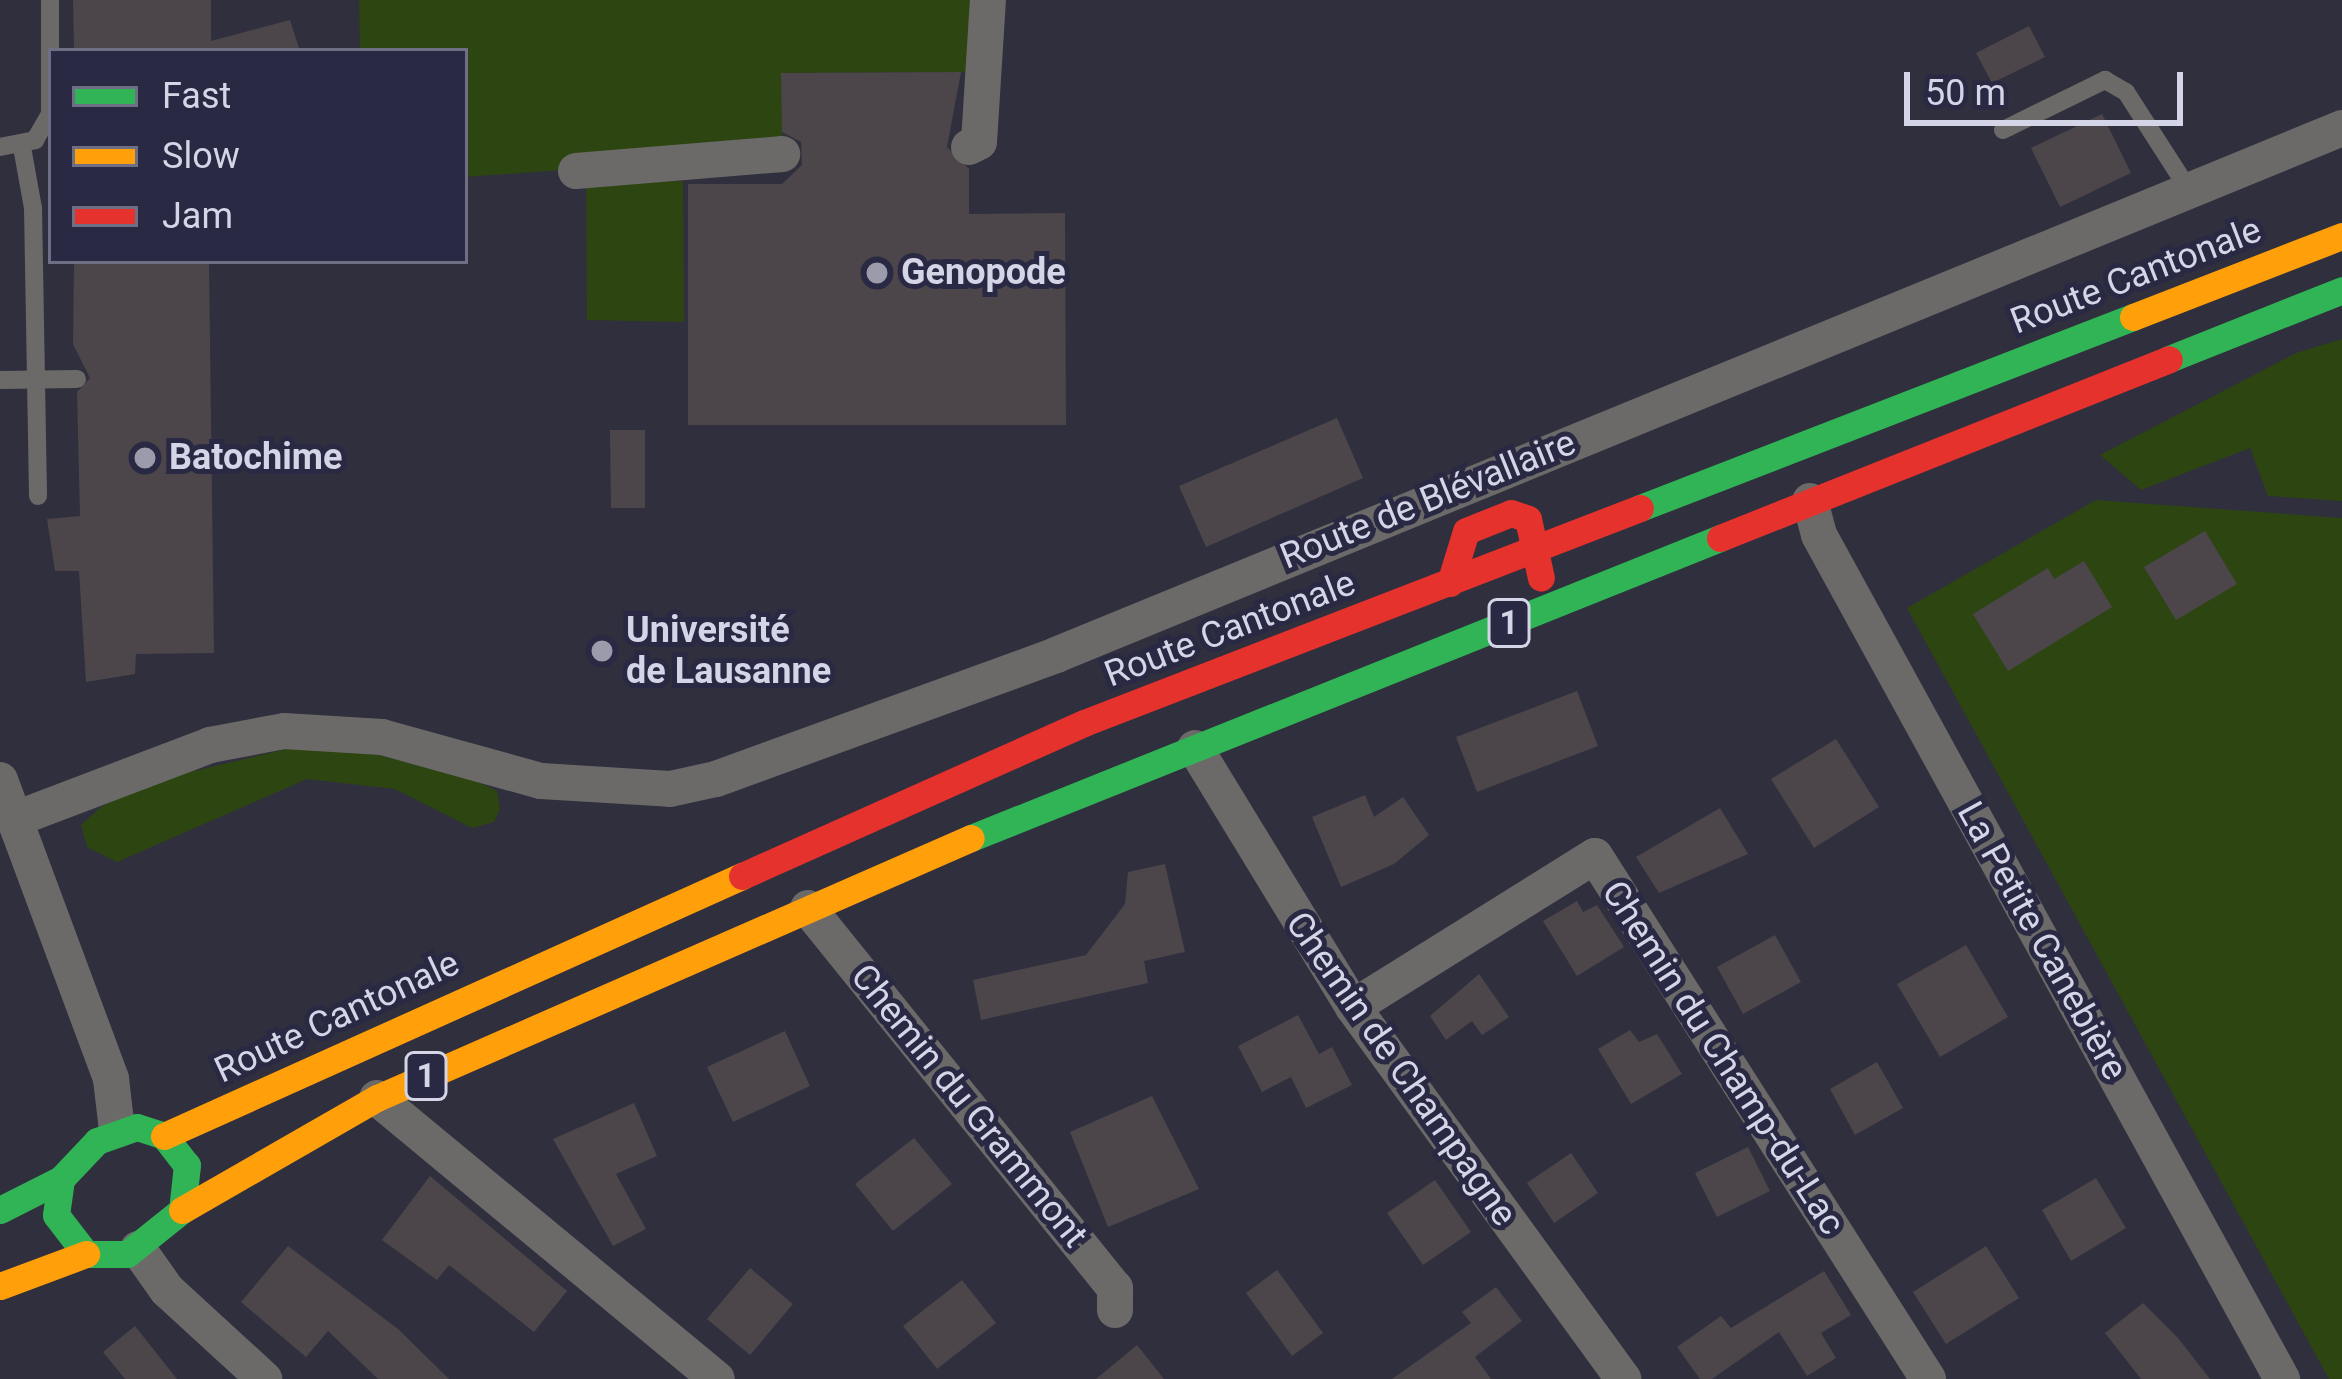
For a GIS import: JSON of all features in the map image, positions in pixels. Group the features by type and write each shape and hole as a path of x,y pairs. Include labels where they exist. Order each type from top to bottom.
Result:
{"main road":[{"name":"Route Cantonale","path":"164,1136 1084,723 2342,236"},
{"name":"1","path":"182,1210 377,1098 808,908 1195,748 2342,290"},
{"path":"1363,682 1424,638 1529,592 1541,578 1538,548 1521,513 1492,514 1466,531 1450,583"},
{"path":"0,1210 61,1179 117,1130 164,1136 187,1165 182,1210 138,1249 105,1259 86,1254 0,1286"},
{"path":"61,1179 56,1215 86,1254"}],"street":[{"path":"969,146 979,142 988,0"},
{"name":"Route de Blévallaire","path":"13,820 210,746 284,731 382,737 541,781 670,789 716,779 1056,655 2187,187 2342,128"},
{"path":"576,171 782,154"},
{"name":"La Petite Canebière","path":"1810,501 1819,536 2282,1379"},
{"name":"Chemin de Champagne","path":"1195,748 1352,1007 1623,1379"},
{"path":"0,780 111,1078 117,1130"},
{"name":"Chemin du Champ-du-Lac","path":"1352,1007 1594,856 1928,1379"},
{"name":"Chemin du Grammont","path":"808,908 1115,1288 1115,1310"},
{"path":"377,1098 717,1379"},
{"path":"138,1249 167,1290 264,1379"}],"lane":[{"path":"50,0 50,48"},
{"path":"2003,130 2104,80 2126,92 2187,187"},
{"path":"0,147 22,147 48,116"},
{"path":"22,147 33,208 38,496"},
{"path":"0,380 77,379"}],"green space":[{"path":"359,0 988,0 968,72 782,73 782,154 468,177 468,48 360,48"},
{"path":"683,181 684,322 587,320 586,182"},
{"path":"2342,339 2342,501 2268,496 2250,448 2141,490 2100,455 2296,353"},
{"path":"2096,500 2342,518 2342,1379 2329,1379 1907,608"},
{"path":"291,748 367,752 474,780 497,791 500,809 494,822 472,828 395,789 307,779 117,862 87,847 81,825 101,807 156,780"}],"building":[{"path":"73,0 211,0 211,41 290,20 299,48 74,48"},
{"path":"2029,26 2045,57 1992,83 1976,53"},
{"name":"Genopode","path":"961,72 947,147 969,169 969,214 1065,213 1066,425 688,425 688,184 782,184 802,165 801,142 782,132 781,73"},
{"path":"2102,114 2131,173 2060,207 2031,148"},
{"name":"Batochime","path":"74,264 209,264 214,653 136,654 135,674 86,682 79,571 55,571 47,519 80,516 77,392 90,378 73,344"},
{"path":"1337,418 1363,478 1206,547 1179,486"},
{"path":"610,430 645,430 645,508 611,508"},
{"path":"2205,531 2237,584 2176,620 2144,567"},
{"path":"2084,561 2112,607 2008,671 1973,614 2048,568 2054,579"},
{"path":"1577,691 1598,746 1477,792 1456,737"},
{"path":"1836,739 1879,807 1814,848 1771,779"},
{"path":"1365,795 1374,817 1403,797 1429,835 1394,864 1341,887 1312,817"},
{"path":"1720,808 1748,854 1659,893 1636,857"},
{"path":"1165,864 1185,952 1144,961 1148,983 981,1020 973,980 1086,955 1125,904 1128,872"},
{"path":"1577,901 1583,912 1597,905 1624,947 1577,976 1543,921"},
{"path":"1775,935 1801,982 1743,1014 1717,967"},
{"path":"1966,945 2008,1017 1940,1057 1897,984"},
{"path":"1479,974 1509,1017 1482,1035 1472,1021 1446,1040 1430,1016"},
{"path":"1298,1015 1319,1054 1332,1047 1352,1085 1306,1108 1291,1077 1262,1092 1238,1046"},
{"path":"1630,1030 1639,1042 1657,1034 1682,1074 1631,1104 1598,1049"},
{"path":"785,1031 810,1086 733,1122 707,1067"},
{"path":"1877,1062 1903,1108 1855,1135 1830,1089"},
{"path":"1152,1096 1199,1189 1108,1227 1070,1132"},
{"path":"634,1103 657,1156 616,1174 646,1229 613,1246 553,1139"},
{"path":"914,1138 952,1184 893,1231 855,1184"},
{"path":"1748,1147 1770,1191 1717,1217 1695,1173"},
{"path":"1571,1153 1598,1193 1554,1223 1527,1183"},
{"path":"430,1176 567,1291 534,1332 449,1265 437,1280 382,1240"},
{"path":"2096,1178 2126,1228 2071,1261 2042,1210"},
{"path":"1435,1180 1471,1232 1423,1265 1387,1213"},
{"path":"288,1246 398,1329 449,1379 378,1379 328,1331 306,1357 241,1302"},
{"path":"1986,1246 2019,1298 1946,1344 1913,1292"},
{"path":"750,1268 793,1304 750,1355 707,1319"},
{"path":"1277,1270 1323,1333 1292,1356 1246,1293"},
{"path":"1824,1271 1851,1315 1821,1333 1836,1358 1807,1376 1779,1332 1712,1379 1700,1379 1677,1347 1721,1316 1731,1328"},
{"path":"962,1280 996,1323 937,1369 903,1326"},
{"path":"1496,1287 1522,1321 1475,1357 1491,1379 1392,1379 1471,1323 1462,1312"},
{"path":"2143,1303 2210,1379 2141,1379 2105,1333"},
{"path":"135,1326 177,1379 125,1379 103,1352"},
{"path":"1137,1345 1164,1379 1096,1379"}],"traffic: fast":[{"path":"2169,359 2342,290"},
{"path":"1640,508 2133,317"},
{"path":"971,838 1720,538"},
{"path":"137,1127 164,1136 187,1165 182,1210 127,1254 86,1254 56,1215 61,1179 97,1141 137,1127"},
{"path":"0,1210 61,1179"}],"traffic: slow":[{"path":"2133,317 2342,236"},
{"path":"182,1210 377,1098 971,838"},
{"path":"164,1136 742,876"},
{"path":"0,1286 86,1254"}],"traffic: jam":[{"path":"1720,538 2169,359"},
{"path":"742,876 1084,723 1640,508"},
{"path":"1450,583 1466,531 1511,513 1528,519 1541,578"}],"place":[{"name":"Genopode","path":"877,273"},
{"name":"Batochime","path":"145,458"},
{"name":"Université de Lausanne","path":"602,651"}]}
